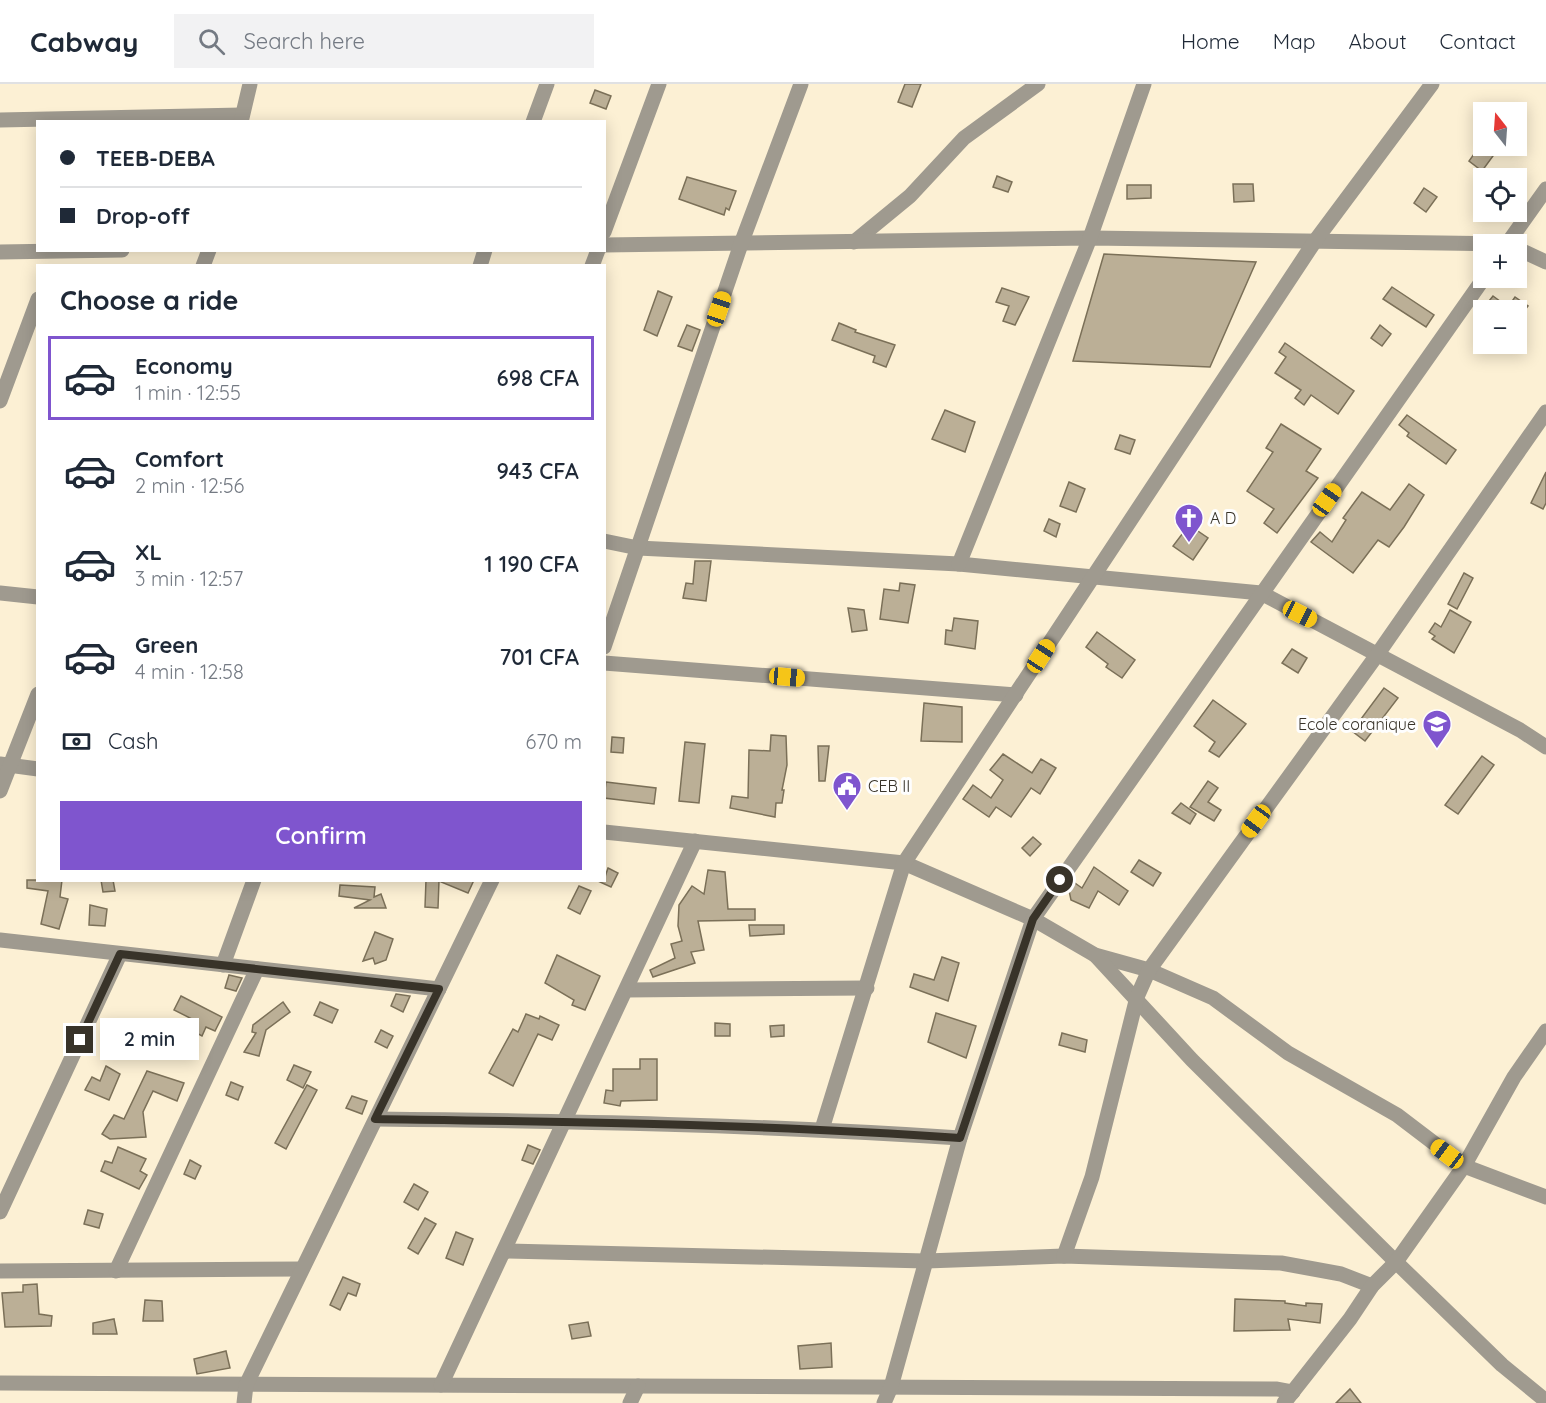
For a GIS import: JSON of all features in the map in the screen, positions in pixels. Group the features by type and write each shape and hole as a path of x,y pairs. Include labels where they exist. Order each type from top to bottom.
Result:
{"street":[{"path":"0,120 242,118 250,84"},
{"path":"534,120 547,84"},
{"path":"606,227 659,84"},
{"path":"606,641 741,244 801,84"},
{"path":"854,242 910,196 964,138 1038,84"},
{"path":"959,564 1089,238 1144,84"},
{"path":"822,1129 904,862 1315,241 1432,84"},
{"path":"1517,234 1546,189"},
{"path":"606,245 1089,238 1473,244"},
{"path":"0,252 52,259 106,252"},
{"path":"1527,253 1546,262"},
{"path":"884,1403 891,1388 960,1138 1033,919 1477,288"},
{"path":"0,401 36,304"},
{"path":"1064,1256 1092,1177 1137,997 1149,970 1377,654 1546,412"},
{"path":"606,541 638,548 959,564 1261,593 1520,730 1546,747"},
{"path":"0,593 36,597"},
{"path":"606,663 1016,695"},
{"path":"0,791 5,765 36,698"},
{"path":"5,765 36,769"},
{"path":"606,832 904,862 1033,919 1095,955 1149,970 1213,998 1288,1053 1397,1115 1464,1166 1546,1197"},
{"path":"441,1385 695,841"},
{"path":"223,965 253,882"},
{"path":"244,1403 246,1385 491,882"},
{"path":"0,940 439,989"},
{"path":"0,1212 120,954"},
{"path":"1095,955 1137,997 1192,1060 1396,1262 1502,1365 1546,1401"},
{"path":"116,1270 257,969"},
{"path":"626,990 867,988"},
{"path":"0,1383 1265,1389 1288,1397 1350,1319 1372,1286 1396,1262 1464,1166 1514,1077 1546,1031"},
{"path":"375,1119 565,1121 822,1129 960,1138"},
{"path":"504,1251 926,1261 1064,1256 1281,1263 1341,1274 1372,1286"},
{"path":"0,1271 302,1269"},
{"path":"630,1403 638,1386"}],"building":[{"path":"905,84 921,84 912,107 898,102"},
{"path":"595,90 611,96 606,109 590,103"},
{"path":"1473,155 1493,156 1484,168 1478,168 1469,161"},
{"path":"997,176 1012,182 1008,192 993,187"},
{"path":"687,177 736,191 729,210 726,208 724,215 679,199"},
{"path":"1233,184 1253,184 1254,201 1234,202"},
{"path":"1127,185 1151,185 1151,198 1127,199"},
{"path":"1424,188 1437,197 1426,212 1414,203"},
{"path":"1104,254 1256,262 1210,367 1073,361"},
{"path":"1392,287 1434,315 1426,327 1383,299"},
{"path":"1002,288 1029,297 1015,325 1003,321 1009,306 996,302"},
{"path":"658,291 672,297 657,336 644,330"},
{"path":"839,323 856,330 855,332 895,345 886,367 873,362 875,356 832,340"},
{"path":"687,325 700,330 692,351 678,346"},
{"path":"1380,325 1391,334 1382,346 1371,338"},
{"path":"1285,343 1354,391 1338,414 1311,395 1304,405 1295,398 1301,390 1275,373 1286,357 1279,352"},
{"path":"945,410 975,422 965,452 932,439"},
{"path":"1407,415 1456,450 1446,464 1407,436 1409,433 1399,425"},
{"path":"1281,424 1321,449 1306,471 1318,478 1277,533 1264,523 1274,509 1247,491 1273,452 1266,448"},
{"path":"1120,435 1135,440 1130,454 1115,449"},
{"path":"1546,472 1546,503 1543,509 1531,503"},
{"path":"1069,482 1085,489 1076,512 1060,506"},
{"path":"1409,484 1424,495 1404,527 1389,547 1378,540 1353,573 1311,542 1320,532 1332,542 1346,520 1343,518 1362,492 1390,510"},
{"path":"1049,519 1060,524 1056,537 1044,531"},
{"path":"1189,525 1208,538 1193,560 1173,546"},
{"path":"695,561 711,561 706,601 683,598 686,583 693,584"},
{"path":"1464,573 1473,578 1457,609 1448,604"},
{"path":"900,583 915,585 908,623 880,619 884,589 899,591"},
{"path":"848,608 864,610 867,630 852,632"},
{"path":"1450,610 1471,622 1454,653 1432,639 1435,636 1429,632 1435,623 1441,627"},
{"path":"954,618 978,621 975,649 945,644 946,630 952,631"},
{"path":"1097,632 1135,660 1122,678 1106,667 1108,664 1086,647"},
{"path":"1292,649 1307,658 1298,673 1282,663"},
{"path":"1384,688 1398,698 1365,741 1352,731"},
{"path":"1213,700 1246,724 1219,757 1209,751 1215,742 1194,726"},
{"path":"924,703 962,707 962,742 921,741"},
{"path":"771,735 786,736 787,765 782,790 784,790 782,803 776,803 775,817 730,808 732,796 748,798 749,750 770,751"},
{"path":"612,737 624,738 623,753 611,752"},
{"path":"685,742 705,744 699,803 679,801"},
{"path":"818,746 829,746 825,781 819,781"},
{"path":"1003,754 1032,773 1041,759 1056,768 1040,794 1031,788 1011,817 996,807 989,817 963,799 973,785 991,798 1003,780 990,770"},
{"path":"1482,756 1494,765 1458,814 1445,805"},
{"path":"1208,781 1218,788 1208,802 1221,810 1214,821 1190,807"},
{"path":"606,782 656,788 654,804 606,798"},
{"path":"1181,803 1196,814 1190,824 1172,813"},
{"path":"1033,837 1041,844 1030,856 1022,848"},
{"path":"1139,860 1161,873 1153,886 1131,872"},
{"path":"1094,867 1128,891 1119,905 1098,891 1089,908 1071,900 1068,886 1072,881 1082,888"},
{"path":"608,868 618,873 611,887 600,882 606,882"},
{"path":"708,870 725,872 728,909 755,909 755,920 698,921 704,950 691,952 695,963 653,977 650,970 675,958 671,944 682,941 678,926 679,905 692,886 704,894"},
{"path":"27,880 62,882 60,897 68,899 59,929 41,924 48,891 27,888"},
{"path":"101,882 113,882 115,891 103,892"},
{"path":"426,882 439,882 438,908 425,907"},
{"path":"441,882 473,882 468,893"},
{"path":"340,885 375,887 374,897 381,894 386,908 354,908 370,900 339,896"},
{"path":"579,886 591,891 580,914 568,908"},
{"path":"90,905 107,909 105,926 89,925"},
{"path":"749,925 784,925 784,934 750,936"},
{"path":"375,932 393,939 386,960 375,964 373,958 363,961"},
{"path":"557,955 600,976 585,1010 572,1005 574,1000 545,983"},
{"path":"942,957 959,963 948,1001 910,987 914,974 934,980"},
{"path":"229,975 242,978 236,991 225,988"},
{"path":"396,994 410,996 403,1012 391,1006"},
{"path":"181,996 222,1017 215,1031 206,1027 202,1036 187,1028 192,1019 174,1010"},
{"path":"283,1002 290,1012 266,1030 259,1056 244,1052 256,1033 252,1032 253,1025"},
{"path":"320,1002 338,1010 332,1023 314,1015"},
{"path":"936,1013 976,1026 966,1058 928,1042"},
{"path":"526,1014 539,1019 540,1016 559,1025 552,1040 538,1034 513,1086 489,1073 513,1029 518,1032"},
{"path":"715,1023 730,1024 730,1036 715,1036"},
{"path":"784,1025 784,1036 771,1037 770,1026"},
{"path":"381,1030 393,1036 387,1048 375,1042"},
{"path":"1062,1033 1087,1040 1085,1052 1059,1045"},
{"path":"640,1059 657,1059 657,1100 621,1101 620,1106 604,1103 606,1090 613,1091 613,1069 640,1069"},
{"path":"294,1065 311,1072 303,1088 287,1080"},
{"path":"106,1066 120,1074 109,1100 85,1090 92,1077 100,1081"},
{"path":"147,1071 184,1083 177,1101 153,1091 143,1112 146,1137 110,1139 102,1134 114,1115 124,1119"},
{"path":"231,1082 243,1087 238,1100 226,1095"},
{"path":"307,1085 317,1090 286,1149 275,1143"},
{"path":"352,1096 367,1101 362,1114 346,1108"},
{"path":"528,1145 540,1150 533,1164 522,1160"},
{"path":"118,1147 146,1159 140,1171 147,1175 139,1189 101,1171 105,1161 112,1163"},
{"path":"190,1160 201,1166 195,1179 184,1174"},
{"path":"414,1184 428,1192 418,1210 404,1202"},
{"path":"88,1210 103,1214 99,1228 84,1224"},
{"path":"425,1218 436,1224 418,1254 408,1248"},
{"path":"456,1232 473,1239 463,1265 446,1258"},
{"path":"343,1277 360,1284 356,1296 348,1293 340,1310 330,1305"},
{"path":"37,1284 39,1314 52,1316 51,1326 5,1327 2,1293 23,1292 23,1285"},
{"path":"1235,1299 1285,1301 1285,1303 1306,1306 1306,1303 1322,1304 1320,1323 1288,1319 1290,1330 1234,1331"},
{"path":"145,1300 162,1301 163,1321 143,1321"},
{"path":"114,1319 117,1334 93,1334 93,1323"},
{"path":"588,1322 591,1336 572,1339 569,1325"},
{"path":"831,1343 832,1367 800,1369 798,1346"},
{"path":"226,1351 230,1368 197,1374 194,1359"},
{"path":"1350,1389 1361,1403 1336,1403"}],"place":[{"name":"A D","path":"1189,544"},
{"name":"Ecole coranique","path":"1437,750"},
{"name":"CEB II","path":"847,812"}],"route":[{"path":"80,1040 120,954 439,989 375,1119 565,1121 822,1129 960,1138 1033,919 1060,880"}]}
